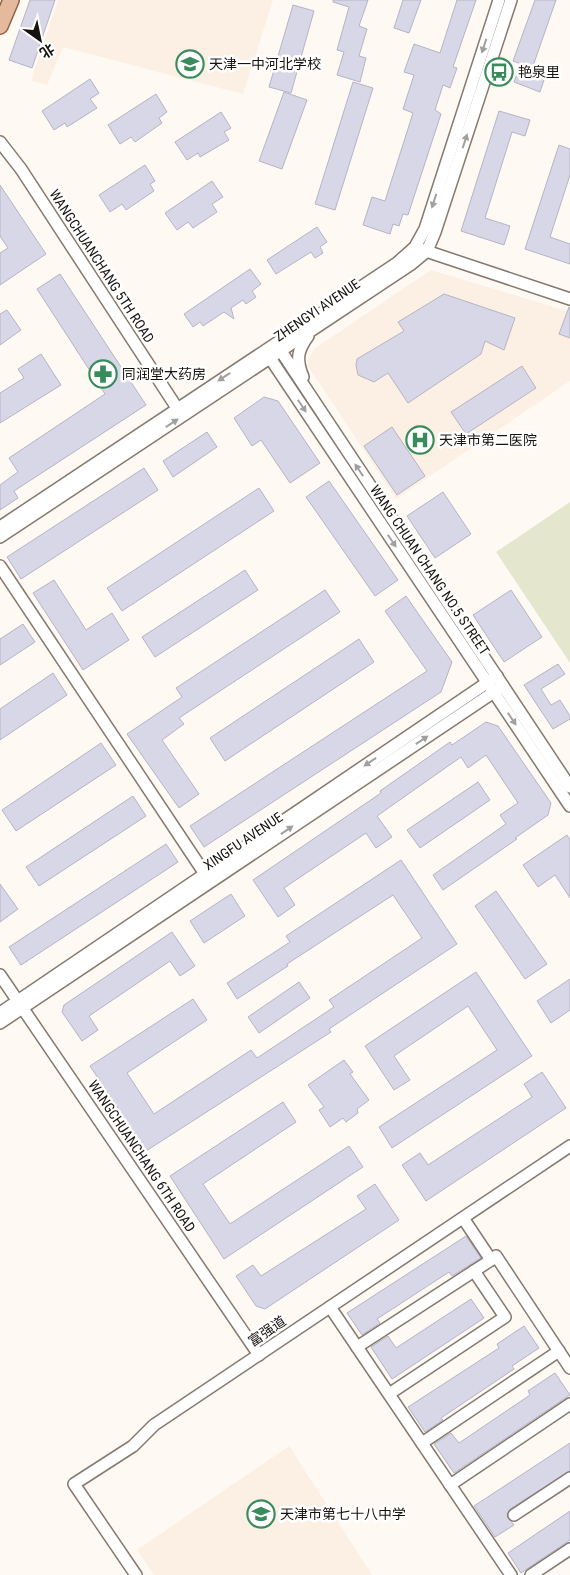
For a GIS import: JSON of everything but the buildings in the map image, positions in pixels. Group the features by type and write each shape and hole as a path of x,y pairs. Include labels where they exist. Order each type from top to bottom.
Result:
{"main road":[{"path":"0,26 11,0"}],"street":[{"name":"ZHENGYI AVENUE","path":"0,537 268,355 397,264 416,247 425,229 499,0"},
{"name":"ZHENGYI AVENUE","path":"278,347 410,265 427,251 435,232 511,0"},
{"name":"WANGCHUANCHANG 5TH ROAD","path":"0,142 27,177 177,408"},
{"path":"416,247 570,299"},
{"path":"301,385 298,358 311,326"},
{"name":"WANG CHUAN CHANG NO.5 STREET","path":"278,347 495,684 570,806"},
{"name":"ZHENGYI AVENUE","path":"0,527 177,408 268,355"},
{"name":"WANG CHUAN CHANG NO.5 STREET","path":"268,355 495,684 570,787"},
{"path":"0,566 207,878"},
{"name":"XINGFU AVENUE","path":"0,1023 20,1005 495,684"},
{"name":"WANGCHUANCHANG 6TH ROAD","path":"0,975 259,1355"},
{"name":"XINGFU AVENUE","path":"0,1013 20,1005"},
{"name":"富强道","path":"136,1575 74,1484 132,1446 154,1425 570,1146"},
{"path":"462,1218 491,1260"},
{"path":"357,1347 496,1256 570,1368"},
{"path":"389,1394 505,1317 474,1271"},
{"path":"330,1307 511,1575"},
{"path":"422,1443 559,1351"},
{"path":"450,1485 570,1404"},
{"path":"514,1515 570,1478"},
{"path":"531,1575 570,1549"}],"shaded area":[{"name":"天津一中河北学校","path":"58,0 273,0 243,94 63,47 47,85 31,81"},
{"name":"天津市第二医院","path":"431,270 570,312 570,381 396,499 308,366 308,360 314,349"},
{"name":"天津市第七十八中学","path":"289,1446 372,1575 154,1575 137,1550"}],"green space":[{"path":"570,502 570,663 496,552"}],"place":[{"name":"天津一中河北学校","path":"190,64"},
{"name":"艳泉里","path":"499,72"},
{"name":"同润堂大药房","path":"103,374"},
{"name":"天津市第二医院","path":"420,440"},
{"name":"天津市第七十八中学","path":"261,1514"}]}
